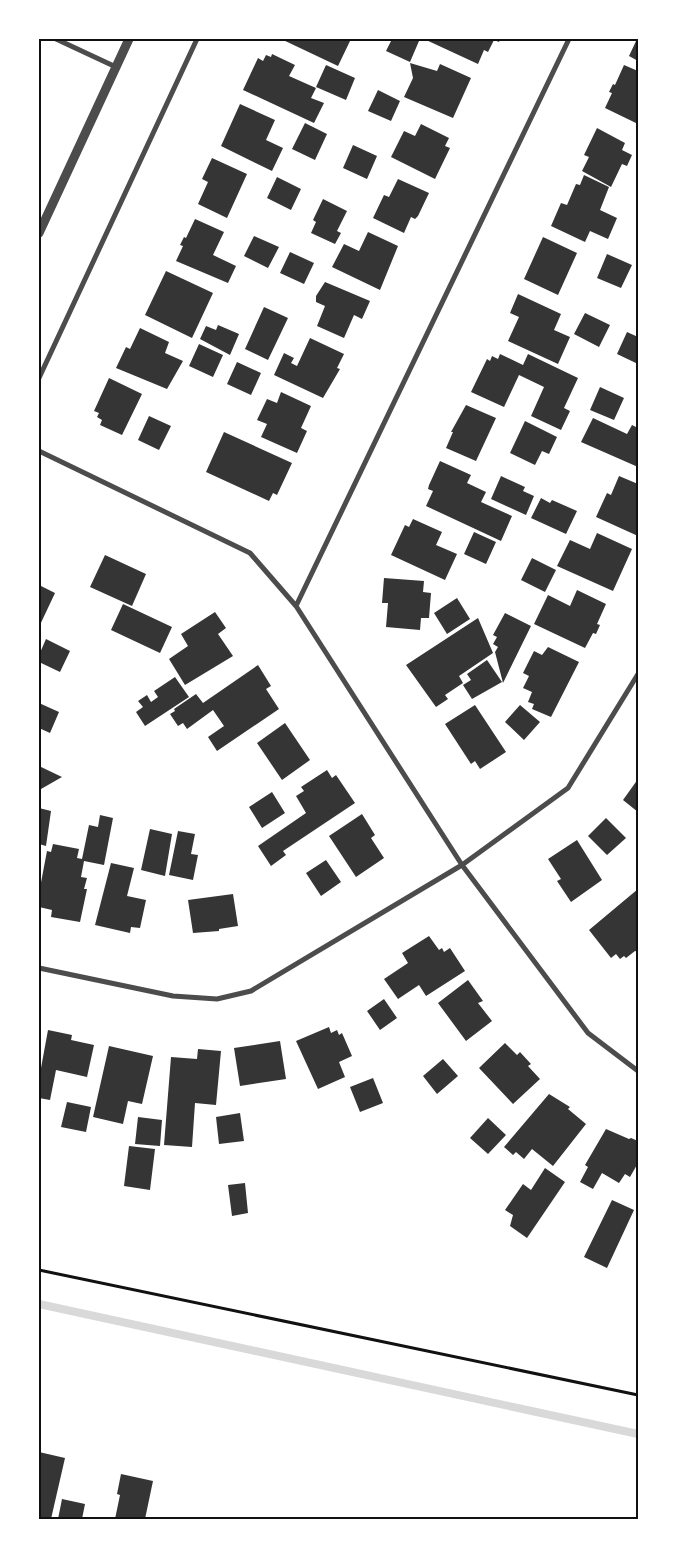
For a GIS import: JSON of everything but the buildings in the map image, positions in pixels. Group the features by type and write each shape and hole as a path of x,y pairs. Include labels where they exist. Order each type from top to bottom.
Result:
{"street":[{"path":"56,39 116,67"},
{"path":"39,233 129,39"},
{"path":"39,378 197,39"},
{"path":"296,606 570,39"},
{"path":"39,451 250,553 296,606 462,865 588,1033 638,1071"},
{"path":"39,968 173,996 217,999 251,991 462,865 568,788 638,674"}],"path":[{"path":"39,1270 638,1395"}],"waterway":[{"path":"39,1304 638,1434"}]}
